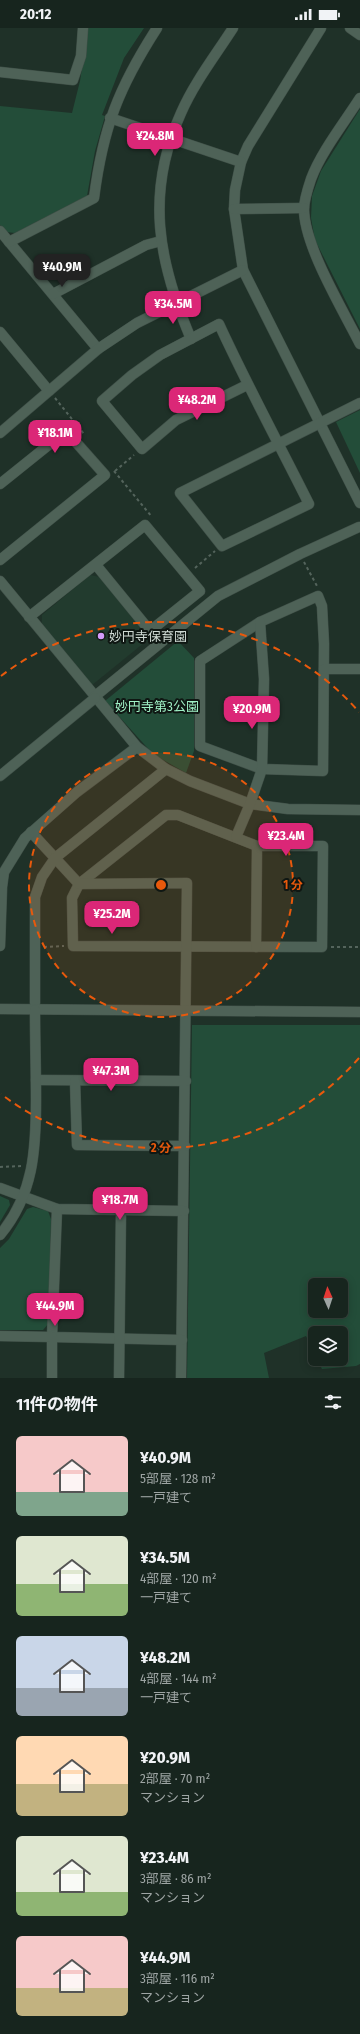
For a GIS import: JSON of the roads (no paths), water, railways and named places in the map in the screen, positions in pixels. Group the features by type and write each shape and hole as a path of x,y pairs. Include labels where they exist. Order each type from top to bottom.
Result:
{"street":[{"path":"0,72 73,80 81,56 83,28"},
{"path":"9,242 94,198 98,167 110,118 129,73 157,28"},
{"path":"191,339 176,303 167,273 161,241 159,201 163,171 171,139 181,113 233,28"},
{"path":"321,28 262,122 241,162 235,190 234,209 243,270 360,503"},
{"path":"350,28 360,35"},
{"path":"360,98 320,161 311,178 304,208 308,233 317,258 360,344"},
{"path":"110,118 241,162"},
{"path":"234,209 304,208"},
{"path":"0,231 98,349"},
{"path":"53,294 146,245 161,241"},
{"path":"0,433 98,349 137,323 243,270"},
{"path":"247,385 176,420 142,450 102,401 132,375 160,355 219,324 247,385 279,444 309,504 222,546 180,493 279,444 360,403"},
{"path":"0,332 49,391"},
{"path":"0,484 66,431 105,475 0,560"},
{"path":"29,616 96,565 145,524 200,591 150,631 96,565"},
{"path":"0,776 209,602 300,554 359,527"},
{"path":"0,581 137,747 166,769 190,781 250,804 288,809 360,810"},
{"path":"318,596 322,606 324,669 323,771 262,769 200,746 200,661 260,622 318,596"},
{"path":"236,837 250,804 262,769 264,679 260,622"},
{"path":"324,669 360,669"},
{"path":"0,946 1,886 4,872 25,838 77,792 137,747"},
{"path":"0,1235 13,1216 23,1196 34,1156 36,1080 35,897 42,877 55,858 166,769"},
{"path":"166,815 178,815 236,837 257,846 323,846 322,947 73,946 72,898 79,884 166,815"},
{"path":"31,832 79,884 187,883 187,1010 181,1378"},
{"path":"256,947 257,846"},
{"path":"0,1009 35,1007 360,1012"},
{"path":"36,1080 186,1081"},
{"path":"75,1081 77,1145 185,1146"},
{"path":"0,1188 57,1209 184,1211"},
{"path":"52,1378 52,1337 57,1209"},
{"path":"118,1378 121,1210"},
{"path":"0,1336 182,1340"}],"place":[{"name":"妙円寺保育園","path":"101,636"}],"park label":[{"name":"妙円寺第3公園","path":"157,706"}]}
